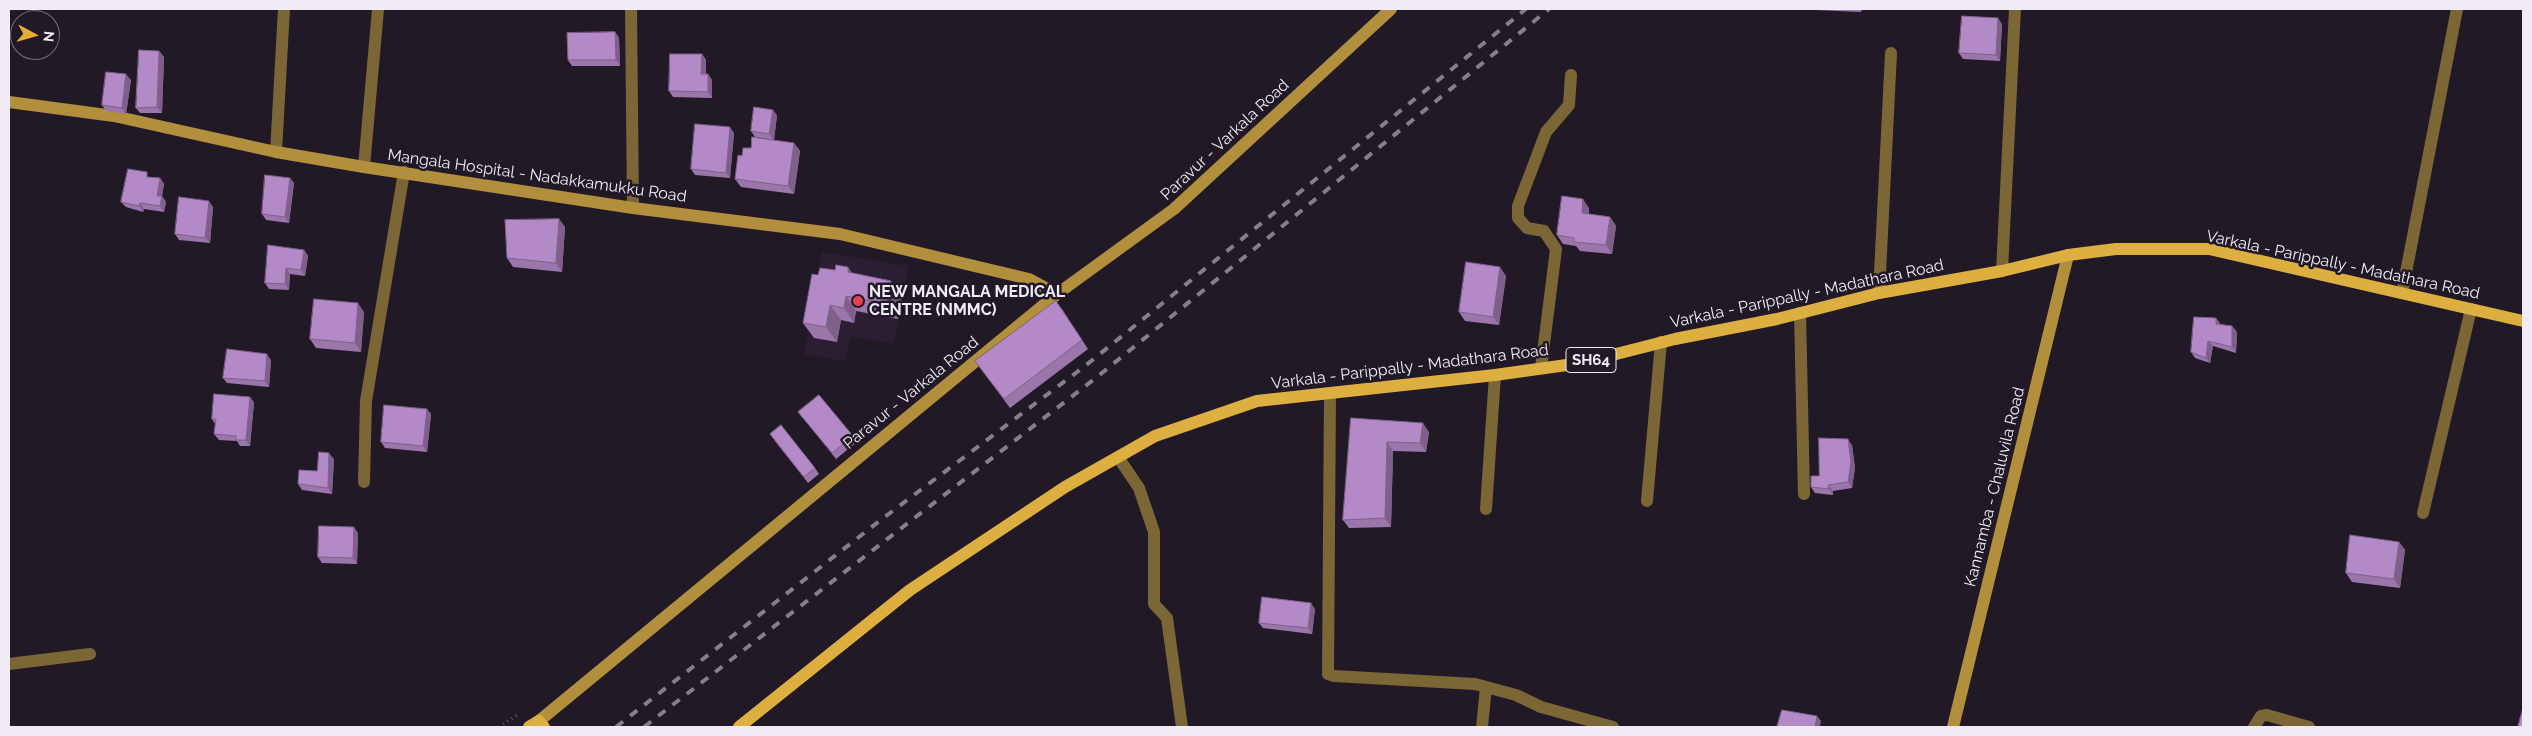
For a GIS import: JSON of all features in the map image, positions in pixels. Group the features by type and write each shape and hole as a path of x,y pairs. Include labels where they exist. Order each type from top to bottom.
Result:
{"main road":[{"name":"Paravur - Varkala Road","path":"537,725 1057,294 1174,209 1390,9"},
{"name":"Mangala Hospital - Nadakkamukku Road","path":"9,102 114,116 276,152 364,168 404,172 633,208 840,234 1029,279 1057,294"},
{"name":"Varkala - Parippally - Madathara Road","path":"739,727 910,590 1066,487 1155,436 1257,401 1495,375 1581,363 1660,342 1800,313 1879,293 2002,271 2068,255 2116,249 2209,249 2523,321"},
{"name":"Kannamba - Chaluvila Road","path":"1953,727 2068,255"}],"street":[{"path":"276,152 284,9"},
{"path":"364,168 378,9"},
{"path":"630,9 633,208"},
{"path":"2002,271 2015,9"},
{"path":"2402,293 2422,202 2457,9"},
{"path":"1879,293 1890,53"},
{"path":"1541,368 1556,249 1544,231 1526,228 1518,218 1518,206 1546,132 1569,105 1571,75"},
{"path":"364,482 366,402 404,172"},
{"path":"2423,513 2471,309"},
{"path":"1800,313 1804,494"},
{"path":"1647,501 1660,342"},
{"path":"1486,510 1495,375"},
{"path":"1330,394 1328,674 1334,676 1458,682 1486,687 1516,695 1541,707 1613,727"},
{"path":"1118,457 1139,488 1154,532 1154,604 1167,618 1182,727"},
{"path":"9,664 90,654"},
{"path":"1482,727 1486,687"},
{"path":"2254,727 2256,721 2267,715 2309,727"}],"shaded area":[{"name":"NEW MANGALA MEDICAL CENTRE (NMMC)","path":"822,252 908,266 894,344 850,336 845,361 804,354"}],"building":[{"path":"1962,16 1998,18 1996,55 1959,53"},
{"path":"615,32 616,60 568,60 567,33"},
{"path":"139,50 159,51 157,107 136,108"},
{"path":"670,54 702,54 701,74 708,74 708,92 669,91"},
{"path":"106,72 126,74 122,108 102,105"},
{"path":"754,107 773,110 769,134 751,131"},
{"path":"695,124 730,127 726,173 691,169"},
{"path":"752,137 794,143 788,186 735,179 738,155 742,156 743,148 751,148"},
{"path":"128,169 147,172 147,177 160,178 157,196 162,196 160,206 140,203 139,206 121,202"},
{"path":"265,175 290,178 285,217 262,214"},
{"path":"1562,196 1583,199 1582,213 1610,217 1606,245 1574,242 1574,238 1557,235"},
{"path":"179,197 209,201 205,238 175,234"},
{"path":"559,219 556,263 507,258 505,220"},
{"path":"268,245 304,250 301,270 286,268 285,284 265,283"},
{"path":"1466,262 1500,267 1493,317 1459,312"},
{"path":"836,265 848,267 848,272 891,281 887,304 846,296 844,308 830,305 826,327 803,323 812,274 818,275 820,268 835,270"},
{"path":"314,299 358,303 355,343 310,339"},
{"path":"1056,301 1082,340 1004,399 975,361"},
{"path":"2194,317 2216,318 2216,324 2232,326 2232,347 2208,341 2206,358 2191,352"},
{"path":"227,349 267,354 265,381 223,378"},
{"path":"214,394 250,397 246,440 236,440 236,436 214,434 216,419 212,419"},
{"path":"819,395 853,436 832,453 798,412"},
{"path":"384,405 427,409 423,446 381,442"},
{"path":"1351,418 1423,423 1420,443 1387,442 1385,518 1343,520"},
{"path":"781,425 815,468 804,477 770,434"},
{"path":"1819,438 1848,439 1851,462 1848,482 1828,485 1829,489 1811,487 1811,476 1819,476"},
{"path":"319,452 329,453 328,488 298,484 299,470 317,471"},
{"path":"319,526 354,527 353,558 318,557"},
{"path":"2350,535 2399,542 2394,579 2346,573"},
{"path":"1262,597 1311,603 1308,628 1259,623"},
{"path":"2523,708 2523,727 2518,727"},
{"path":"1782,710 1817,716 1815,727 1777,727"}],"railway":[{"path":"616,727 882,519 1085,366 1526,9"},
{"path":"644,727 1097,377 1549,9"}],"place":[{"name":"NEW MANGALA MEDICAL CENTRE (NMMC)","path":"858,301"}]}
